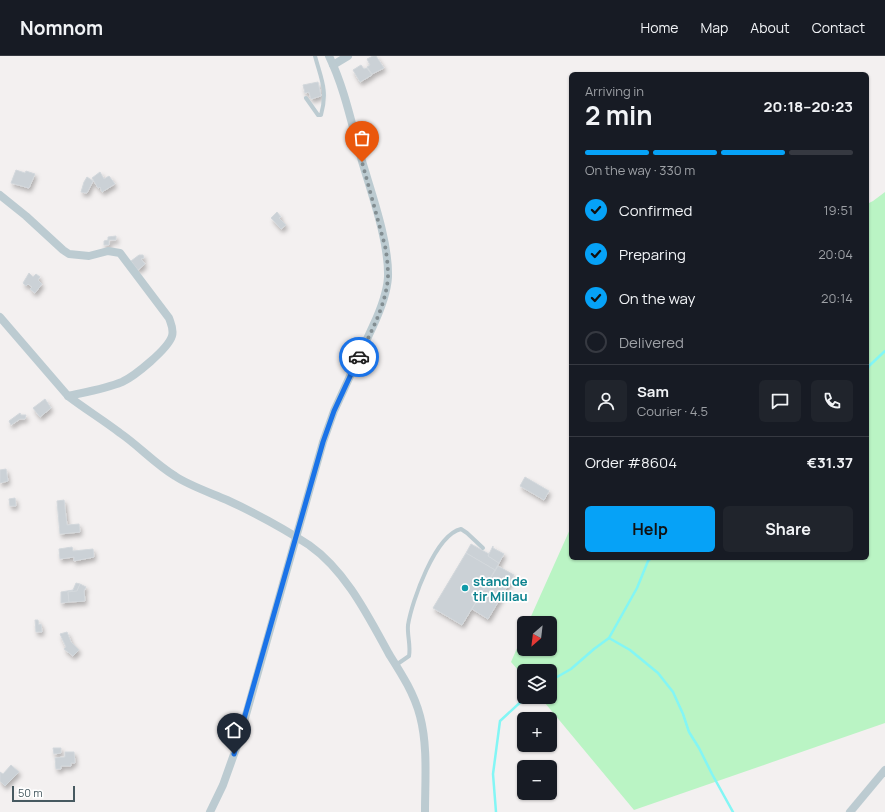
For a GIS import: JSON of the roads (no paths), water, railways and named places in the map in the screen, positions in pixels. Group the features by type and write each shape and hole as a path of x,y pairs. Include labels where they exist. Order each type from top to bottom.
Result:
{"street":[{"path":"210,812 223,785 238,743 328,427 379,312 388,278 387,259 382,232 342,89 329,56"},
{"path":"333,65 348,56"},
{"path":"0,195 68,254 89,256 108,250 120,253 169,318 173,329 172,338 160,352 142,369 130,377 101,389 68,396"},
{"path":"0,316 68,396 120,433 175,476 242,507 310,546 331,565 364,609 415,700 424,735 425,812"},
{"path":"850,812 885,770"}],"lane":[{"path":"306,98 318,115 321,115 325,93 323,79 315,56"},
{"path":"396,665 409,656 408,626 415,597 421,580 446,539 454,531 461,529 467,532 483,548"}],"waterway":[{"path":"869,366 885,351"},
{"path":"557,677 571,669 609,638 637,588 649,560"},
{"path":"609,638 630,650 658,673 673,692 689,732 733,812"},
{"path":"496,812 493,774 500,721 518,704"}],"place":[{"name":"stand de tir Millau","path":"465,588"}]}
